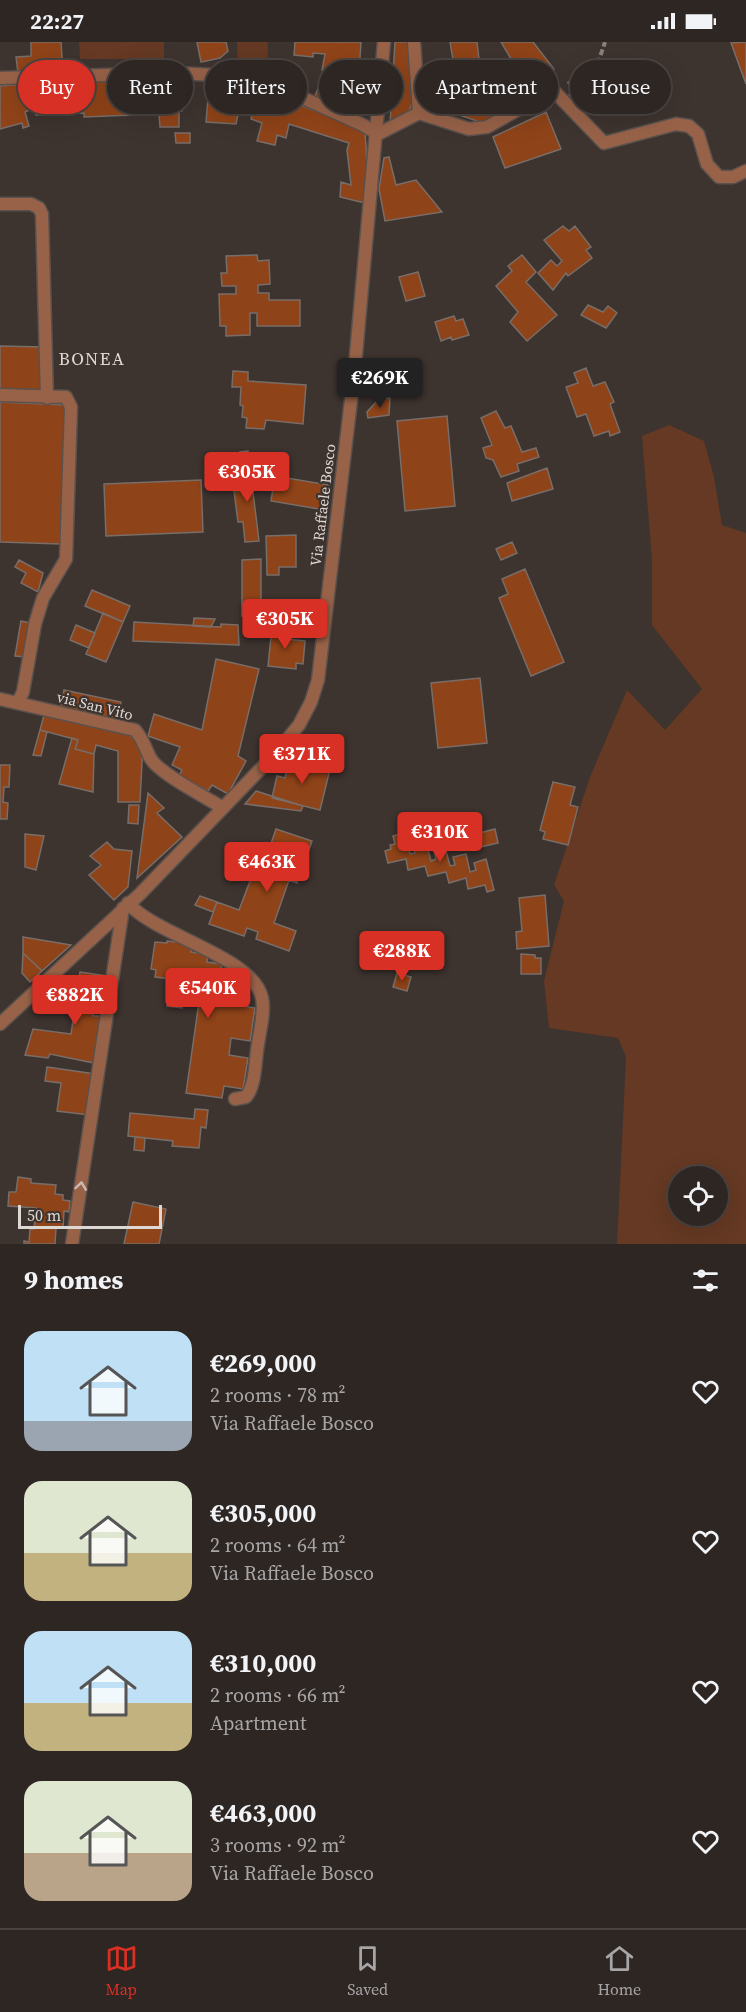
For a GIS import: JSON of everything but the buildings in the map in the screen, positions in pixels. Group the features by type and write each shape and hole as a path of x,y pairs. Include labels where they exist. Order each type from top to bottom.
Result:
{"street":[{"name":"Via Raffaele Bosco","path":"0,1024 126,906 223,808 299,725 311,702 318,680 355,366 378,134 384,42"},
{"path":"414,42 415,60"},
{"path":"0,78 177,73 232,76 292,93 378,134 417,114"},
{"path":"558,95 604,144 676,124 689,126 698,134 707,164 719,177 733,177 746,171"},
{"path":"422,114 469,129 487,127 510,114"},
{"path":"0,204 31,204 39,208 42,214 47,398"},
{"path":"0,395 66,397 71,407 66,559 43,598 35,624 23,692 18,702"},
{"name":"via San Vito","path":"0,699 135,730 144,740 152,759 161,768 223,808"},
{"path":"72,1244 126,906 158,928 211,950 231,963 260,990 261,1019 251,1087 246,1098 235,1099"}],"path":[{"path":"558,88 567,85 598,63 606,42"}],"shaded area":[{"path":"79,42 164,42 164,59 80,59"},
{"path":"237,42 268,42 267,60 238,60"},
{"path":"669,425 704,441 714,477 722,525 746,533 746,1244 617,1244 626,1057 618,1038 549,1028 544,981 564,901 554,885 590,777 627,690 665,730 702,689 652,625 652,560 642,436"}],"district":[{"name":"BONEA","path":"92,359"}]}
